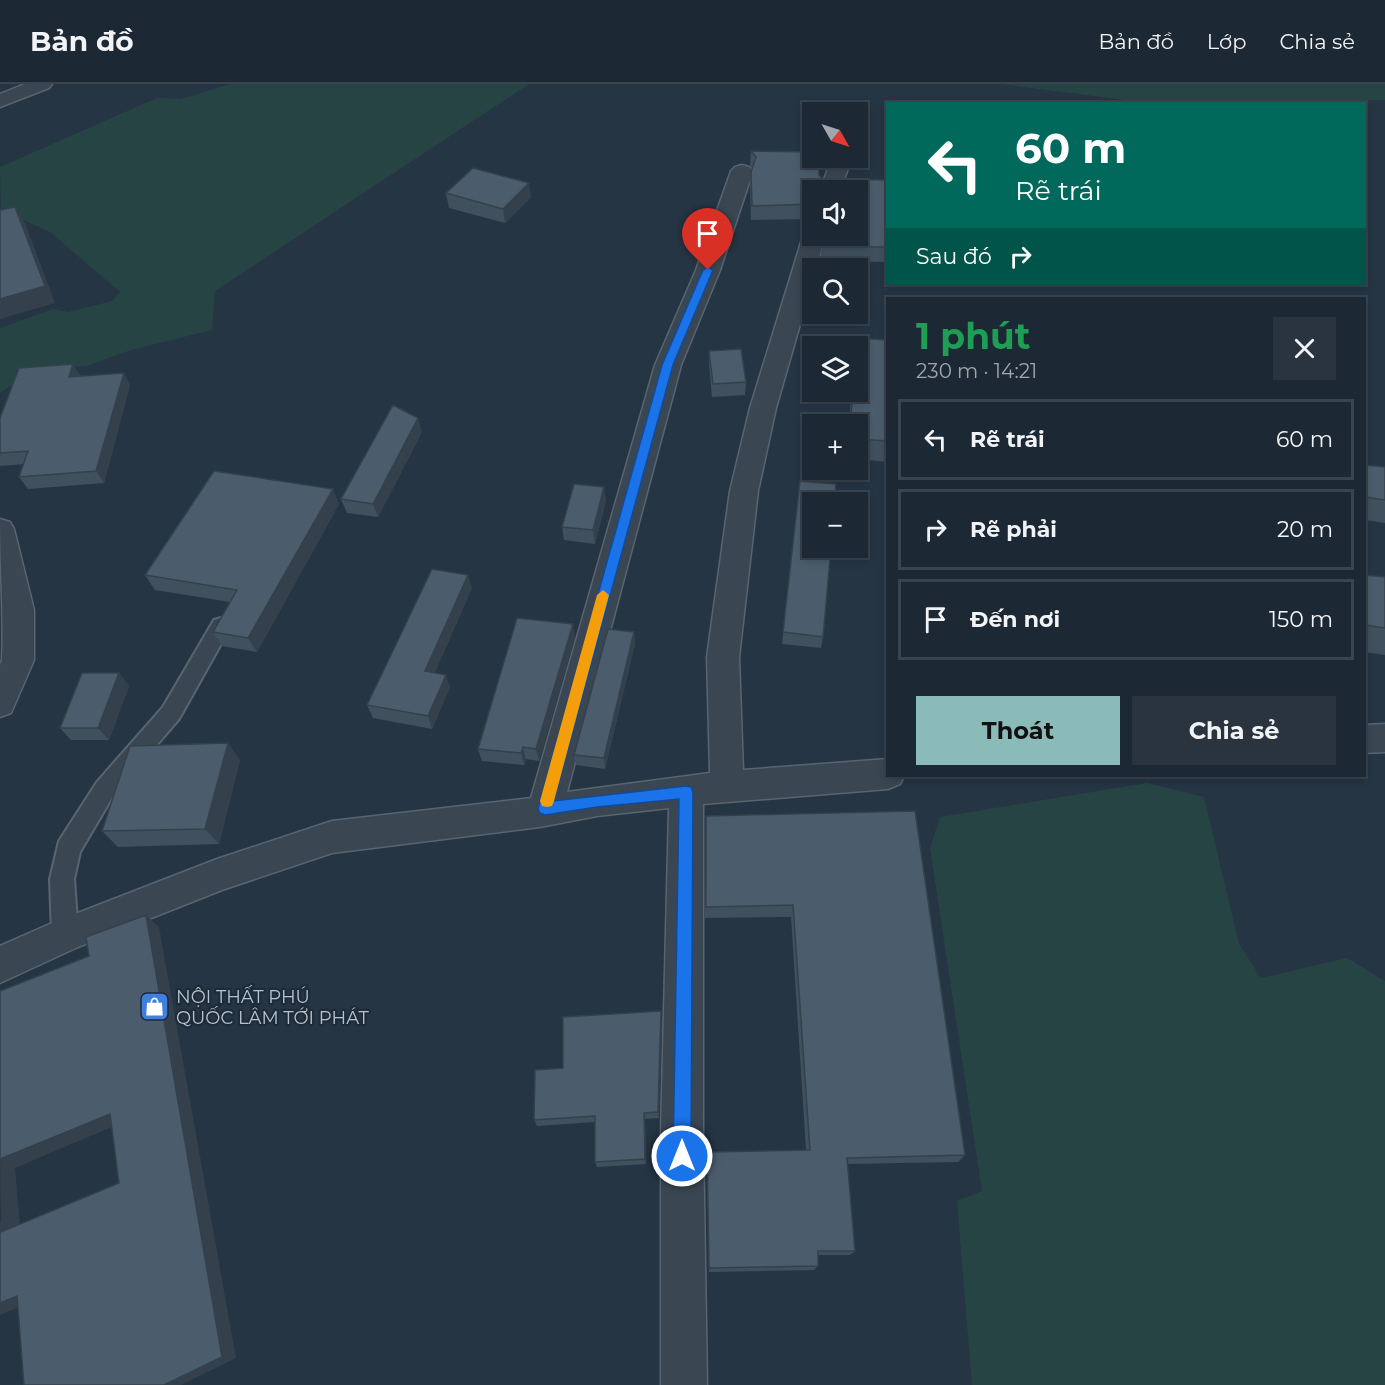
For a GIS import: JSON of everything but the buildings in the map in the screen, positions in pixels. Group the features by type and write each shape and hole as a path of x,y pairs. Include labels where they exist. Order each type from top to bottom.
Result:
{"street":[{"path":"0,101 42,84"},
{"path":"545,809 668,365 708,270 742,171"},
{"path":"727,786 723,657 744,491 763,408 811,246"},
{"path":"0,529 18,660 0,704"},
{"path":"1366,739 1385,738"},
{"path":"0,965 65,935 217,875 332,837 540,812 545,809 597,801 727,786 886,774"},
{"path":"684,1385 682,1133 686,792"}],"lane":[{"path":"65,935 62,879 68,849 105,789 171,712 221,626"}],"green space":[{"path":"230,84 529,84 215,291 212,330 131,350 87,366 35,369 0,393 0,328 53,309 69,312 112,301 120,292 50,232 1,210 0,167 157,98 181,99"},
{"path":"1000,84 1385,84 1385,100 1141,102"},
{"path":"1147,783 1204,797 1239,944 1261,978 1347,958 1385,981 1385,1385 972,1385 957,1201 982,1191 930,848 940,817"}],"slow traffic":[{"path":"547,801 603,595"}],"place":[{"name":"NỘI THẤT PHÚ QUỐC LÂM TỚI PHÁT","path":"155,1007"}],"route":[{"path":"682,1156 686,792 545,809 668,365 708,270"}]}
